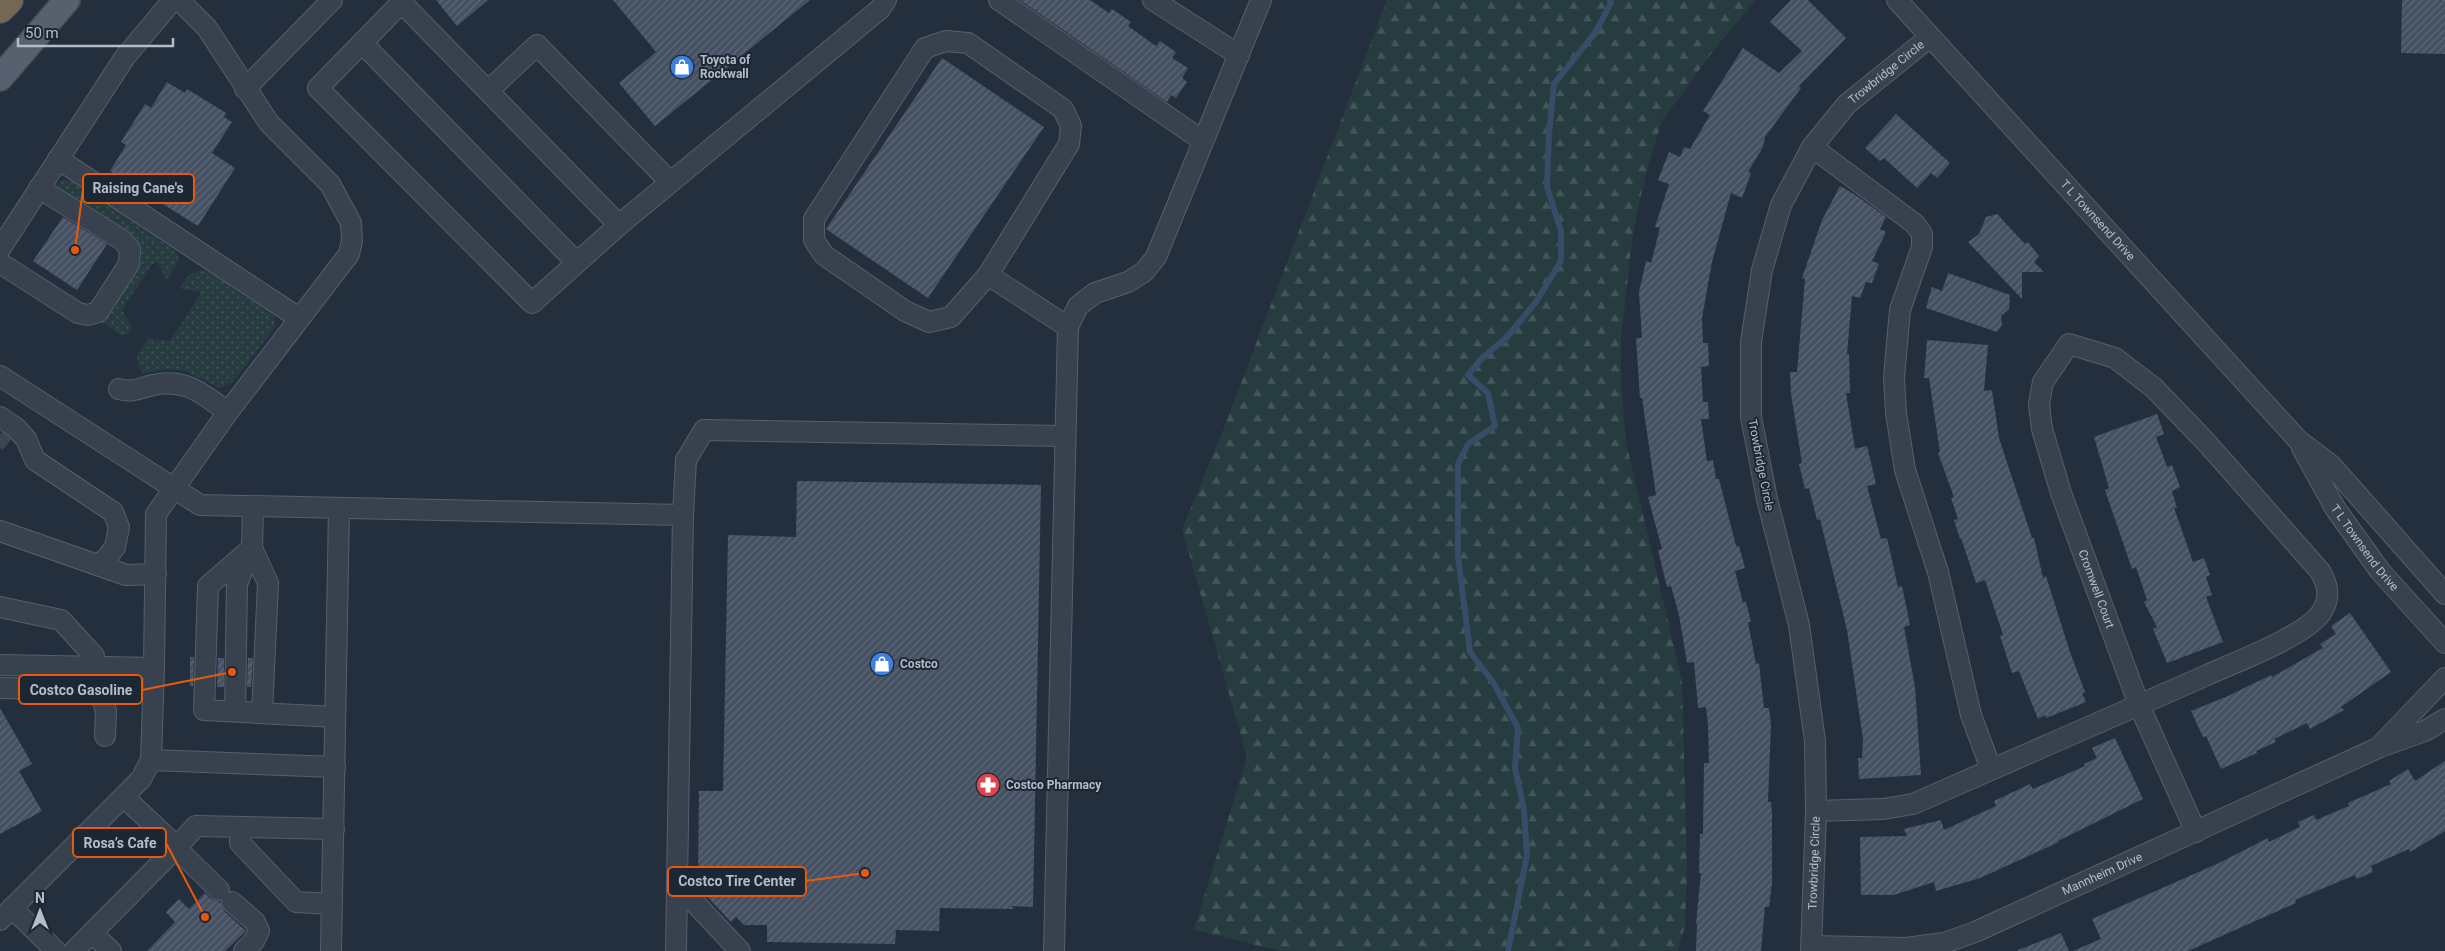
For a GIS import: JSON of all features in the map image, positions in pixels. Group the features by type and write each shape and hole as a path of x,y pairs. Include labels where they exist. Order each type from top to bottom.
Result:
{"highway":[{"path":"0,9 9,0"}],"main road":[{"path":"0,78 67,0"}],"street":[{"path":"0,250 124,57 173,0"},
{"path":"56,951 6,914 141,779 151,760 156,514 172,488 228,412 349,254 352,241 351,223 330,184 269,123 245,89 207,28 178,0"},
{"path":"245,89 332,0"},
{"path":"619,225 400,1 318,88 532,303 619,225 880,9 886,0"},
{"path":"999,0 1203,142"},
{"path":"1153,0 1239,55"},
{"path":"1054,951 1064,436 1068,327 1078,306 1095,293 1128,282 1144,272 1156,257 1261,0"},
{"name":"T L Townsend Drive","path":"1897,0 2298,440 2331,465 2445,594"},
{"name":"Trowbridge Circle","path":"1812,948 1816,811 1815,741 1802,644 1767,499 1752,417 1752,342 1762,270 1781,205 1812,147 1847,104 1930,37"},
{"path":"946,41 968,44 976,49 1063,109 1071,126 1069,144 988,275 951,317 930,322 906,311 824,255 814,240 814,219 926,48 946,41"},
{"path":"362,43 576,262"},
{"path":"488,91 537,45 670,182"},
{"path":"1812,147 1915,224 1922,234 1922,247 1900,310 1894,377 1896,413 1905,470 1938,572 1971,715 1991,769"},
{"path":"58,159 300,318"},
{"path":"0,263 78,313 88,315 98,312 130,264 130,250 122,240 39,188"},
{"path":"988,275 1068,327"},
{"name":"Cromwell Court","path":"2139,705 2278,643 2304,627 2320,614 2326,599 2327,583 2320,571 2206,442 2154,388 2115,358 2069,344 2043,382 2039,404 2042,429 2061,493 2139,705 2196,832"},
{"path":"0,376 200,506 684,515"},
{"path":"119,389 129,392 161,384 189,385 228,412"},
{"path":"0,417 16,428 26,439 35,460"},
{"path":"676,951 686,460 704,430 1064,436"},
{"name":"T L Townsend Drive","path":"2298,440 2335,508 2380,571 2445,643"},
{"path":"10,442 113,512 119,527 115,547 106,559 97,566"},
{"path":"235,712 237,584 252,548 253,506"},
{"path":"331,951 339,509"},
{"path":"0,531 126,575 156,574"},
{"path":"252,548 208,586 204,710 335,717"},
{"path":"252,548 268,583 262,713"},
{"path":"0,607 61,620 94,656 93,667"},
{"path":"0,665 154,668"},
{"name":"Mannheim Drive","path":"2380,747 2445,678"},
{"path":"0,688 91,690 104,700 106,736"},
{"path":"2427,696 2445,718"},
{"path":"1816,811 1883,809 1913,804 2139,705"},
{"name":"Mannheim Drive","path":"1812,948 1906,948 1944,942 2038,904 2380,747 2425,731 2445,718"},
{"path":"151,760 335,767"},
{"path":"124,796 225,896 255,922 259,931 254,941 244,951"},
{"path":"74,951 196,826 240,829 334,829"},
{"path":"240,829 240,843 296,902 332,904"},
{"path":"677,884 740,951"},
{"path":"92,933 111,951"}],"green space":[{"path":"1387,0 1756,0 1716,47 1662,121 1647,169 1633,232 1621,338 1621,380 1626,442 1682,681 1687,872 1685,925 1678,951 1281,951 1194,930 1247,757 1182,529 1222,433"},
{"path":"64,179 71,181 177,252 178,262 168,278 166,279 157,262 152,264 122,310 132,327 128,334 121,335 99,320 136,263 60,192 57,183"},
{"path":"202,270 208,271 274,316 275,327 233,382 219,388 185,371 171,369 143,373 139,368 137,359 148,338 170,341 200,295 200,291 181,289 180,287 190,274"}],"building":[{"path":"436,0 488,0 457,26"},
{"name":"Toyota of Rockwall","path":"613,0 810,0 655,126 619,83 656,52"},
{"path":"1020,0 1090,0 1109,13 1112,9 1131,22 1128,26 1156,46 1160,41 1176,52 1172,58 1188,68 1182,78 1187,82 1176,98 1171,95 1167,102"},
{"path":"1791,0 1808,0 1846,38 1799,86 1801,88 1765,137 1763,147 1748,172 1751,173 1742,198 1731,193 1712,262 1702,318 1703,343 1708,343 1709,366 1701,367 1703,402 1708,402 1709,419 1701,419 1707,461 1713,460 1716,479 1719,479 1736,546 1739,546 1745,568 1735,571 1743,603 1746,602 1751,622 1748,622 1756,664 1759,663 1764,708 1769,708 1771,725 1768,802 1771,802 1772,814 1772,882 1769,907 1765,907 1761,951 1696,951 1696,924 1701,873 1699,873 1700,834 1703,834 1704,763 1709,763 1708,724 1706,707 1698,708 1694,662 1687,663 1679,615 1671,586 1667,587 1658,550 1662,549 1648,497 1656,495 1642,398 1640,398 1636,338 1642,338 1639,292 1646,261 1651,263 1660,228 1655,227 1669,184 1658,180 1669,152 1680,157 1684,147 1690,149 1710,115 1703,111 1743,48 1779,73 1802,51 1770,22"},
{"path":"2402,0 2445,0 2445,54 2401,53"},
{"path":"942,58 1044,127 928,298 826,229"},
{"path":"167,82 185,93 187,89 226,113 224,117 232,122 212,153 235,168 198,226 110,171 126,145 121,142 145,104 151,108"},
{"path":"1896,114 1950,163 1937,178 1931,173 1917,188 1884,158 1880,161 1865,148"},
{"path":"1840,186 1886,217 1880,229 1886,232 1872,261 1879,264 1872,283 1866,282 1860,298 1852,296 1847,354 1849,354 1850,393 1846,393 1855,449 1867,446 1876,484 1867,486 1881,539 1887,538 1898,587 1902,586 1910,625 1904,627 1915,687 1921,775 1859,779 1858,758 1862,758 1863,739 1847,630 1820,519 1817,520 1809,488 1805,489 1799,464 1802,463 1791,394 1790,372 1797,372 1805,279 1802,278 1822,220"},
{"path":"1997,214 2025,244 2028,242 2039,256 2034,262 2044,272 2022,272 2022,299 1968,242 1979,234 1986,217"},
{"path":"63,217 107,244 77,290 33,261"},
{"path":"1948,273 2010,295 2009,309 2001,316 2002,325 1997,332 1926,308 1932,287 1942,291"},
{"path":"1927,340 1988,345 1984,391 1992,390 1999,438 2032,538 2034,538 2043,578 2046,576 2085,692 2082,693 2086,702 2046,718 2045,715 2038,719 2019,671 2012,673 2000,636 2003,635 1985,580 1976,583 1954,520 1958,519 1951,498 1954,497 1938,453 1940,452 1929,378 1924,378"},
{"path":"2157,414 2164,434 2156,437 2167,467 2172,465 2180,487 2172,491 2177,508 2174,508 2193,562 2204,558 2210,575 2206,577 2212,595 2206,597 2223,642 2167,663 2153,629 2157,627 2144,602 2147,600 2136,567 2132,569 2105,490 2109,488 2094,437"},
{"name":"Costco","path":"797,481 1041,485 1033,907 1012,906 1013,909 940,908 939,931 896,930 895,944 767,942 767,925 744,925 736,917 731,922 700,889 704,884 698,877 699,791 723,791 728,535 796,537"},
{"path":"2350,613 2391,672 2341,707 2344,710 2310,729 2307,723 2274,739 2276,742 2256,751 2257,753 2221,769 2206,736 2203,737 2191,711 2228,696 2271,675 2272,677 2323,648 2320,644 2336,634 2331,626"},
{"path":"190,657 194,657 193,686 190,686"},
{"path":"218,658 224,658 224,687 217,687"},
{"path":"248,658 253,658 251,687 247,687"},
{"path":"0,708 32,764 19,771 42,811 0,834"},
{"path":"2115,738 2143,799 2059,842 1980,878 1936,891 1934,882 1894,895 1861,895 1860,837 1907,836 1904,829 1941,820 1944,830 1996,806 1994,801 2030,784 2033,789 2085,766 2084,764 2097,758 2092,748"},
{"path":"2445,761 2445,831 2410,852 2409,849 2371,866 2373,872 2357,879 2355,875 2295,900 2296,903 2188,951 2073,951 2101,939 2092,919 2219,863 2268,838 2269,842 2300,827 2298,822 2314,815 2316,820 2349,806 2348,803 2391,784 2389,781 2408,769 2415,781"},
{"path":"205,893 211,899 220,902 224,911 246,931 225,951 147,951 175,922 166,912 179,899 189,909"},
{"path":"2061,933 2069,951 2018,951 2018,950"}],"waterway":[{"path":"1508,951 1527,855 1524,810 1515,768 1518,728 1493,682 1470,652 1458,556 1458,464 1468,444 1495,426 1488,393 1468,375 1483,357 1506,338 1536,302 1561,261 1561,231 1547,187 1549,134 1554,84 1595,33 1611,3 1610,0"}],"tunnel":[{"path":"0,435 9,442"}],"place":[{"name":"Toyota of Rockwall","path":"682,67"},
{"name":"Raising Cane's","path":"75,250"},
{"name":"Costco","path":"882,664"},
{"name":"Costco Gasoline","path":"232,672"},
{"name":"Costco Pharmacy","path":"988,785"},
{"name":"Costco Tire Center","path":"865,873"},
{"name":"Rosa’s Cafe","path":"205,917"}]}
